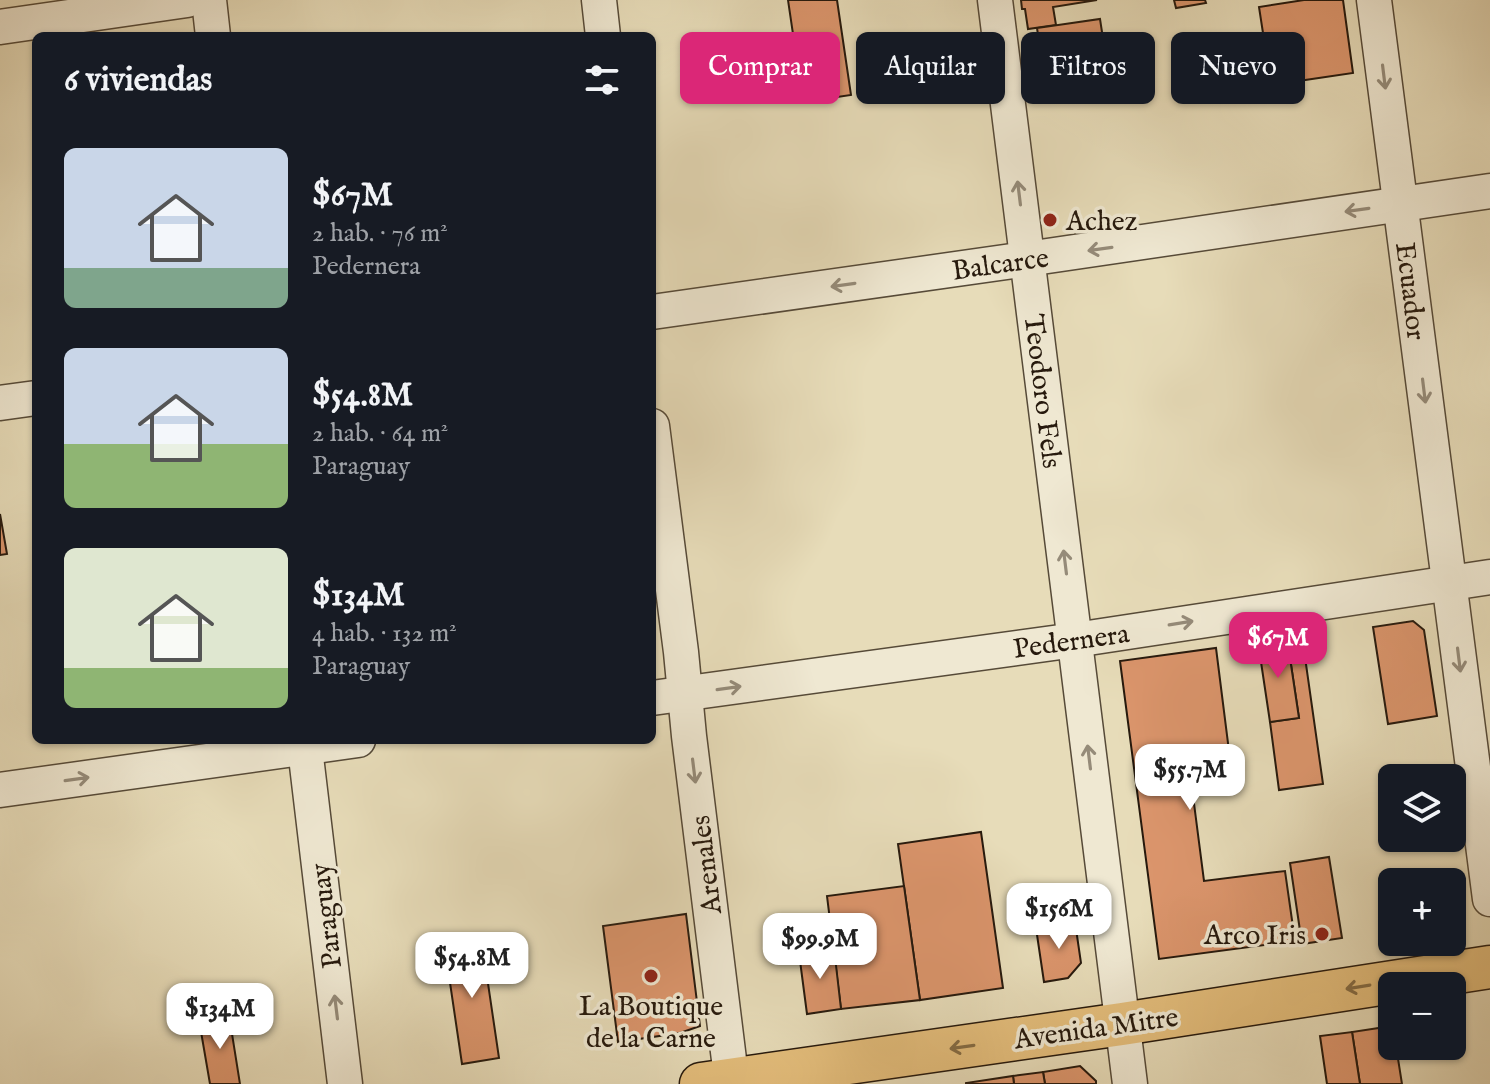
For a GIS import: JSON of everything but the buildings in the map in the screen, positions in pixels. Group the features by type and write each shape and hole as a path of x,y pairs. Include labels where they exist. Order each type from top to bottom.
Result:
{"main road":[{"name":"Avenida Mitre","path":"721,1083 1490,967"}],"street":[{"path":"0,27 187,0"},
{"path":"209,0 213,32"},
{"path":"599,0 603,32"},
{"name":"Teodoro Fels","path":"995,0 1130,1084"},
{"name":"Ecuador","path":"1374,0 1490,899"},
{"name":"Balcarce","path":"656,311 1490,191"},
{"path":"0,403 32,399"},
{"name":"Arenales","path":"656,457 681,652 668,696 721,1083"},
{"name":"Pedernera","path":"668,696 1075,640 1490,577"},
{"path":"0,790 305,744"},
{"name":"Paraguay","path":"305,744 345,1084"}],"place":[{"name":"Achez","path":"1050,220"},
{"name":"Arco Iris","path":"1322,934"},
{"name":"La Boutique de la Carne","path":"651,976"}]}
